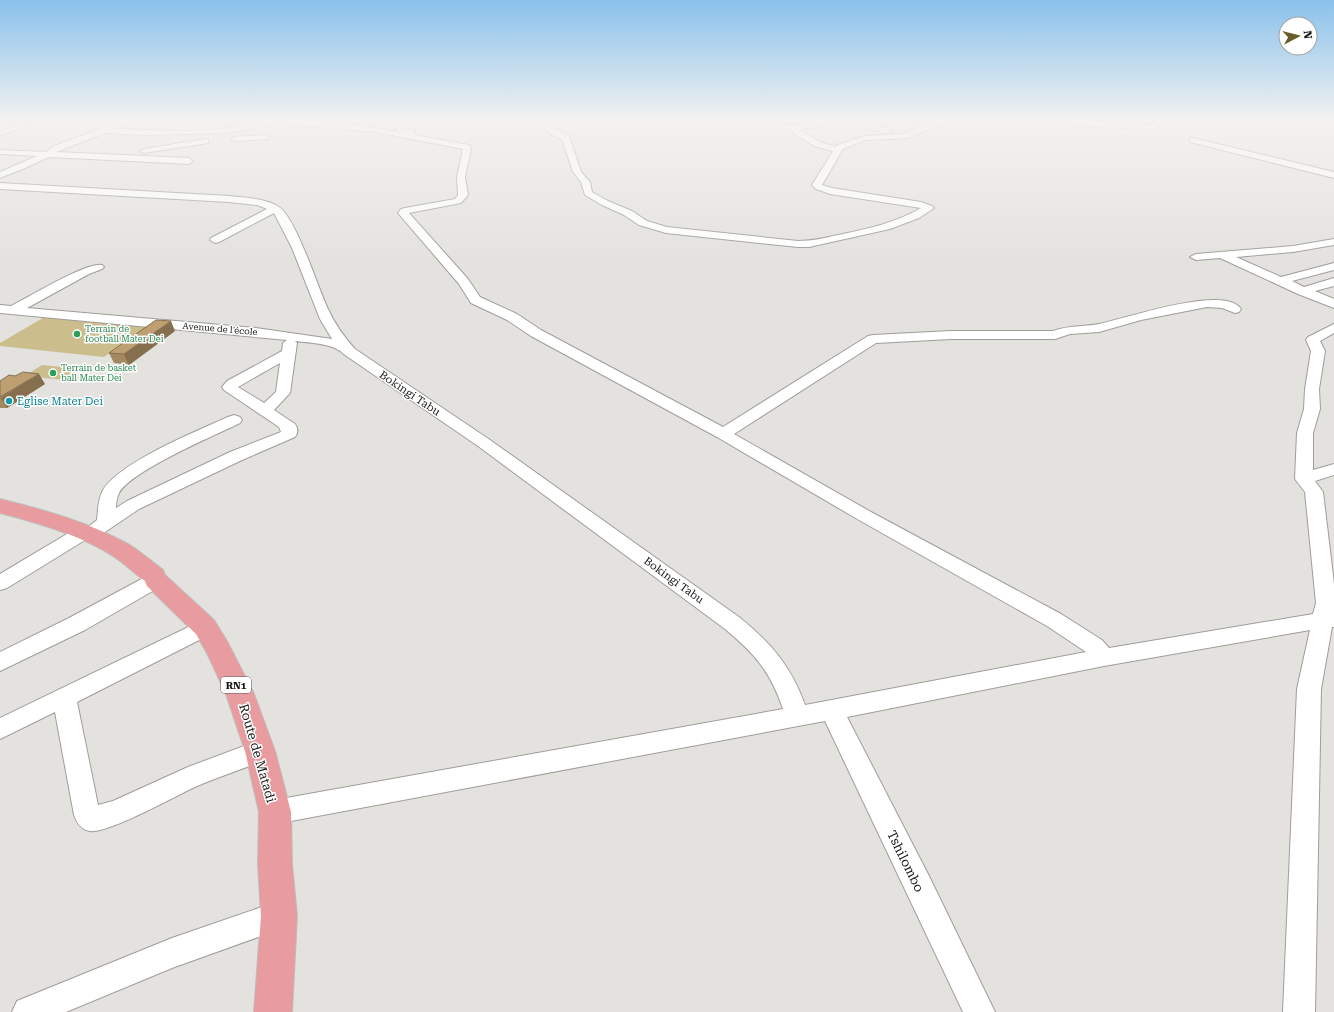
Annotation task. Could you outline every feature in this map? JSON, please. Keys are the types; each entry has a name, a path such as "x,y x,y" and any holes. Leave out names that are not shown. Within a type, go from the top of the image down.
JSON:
{"highway":[{"name":"Route de Matadi","path":"0,506 94,530 154,576 156,580 205,627 219,650 240,694 260,751 275,812 275,864 279,916 273,1012"}],"street":[{"path":"0,176 23,166"},
{"path":"463,166 461,177 463,195 460,200 453,203 405,211 403,213 464,282 475,300 512,318 536,333 722,434 865,516 1054,620 1094,646 1104,657"},
{"path":"575,166 591,195 628,213 643,223 657,228 776,243 803,244 880,228 914,217 929,208 926,206 830,191 819,187 817,184 827,166"},
{"path":"1299,166 1334,175"},
{"path":"0,186 229,199 258,203 275,209"},
{"path":"215,240 275,209"},
{"name":"Bokingi Tabu","path":"275,209 281,214 291,234 323,314 343,345 362,361 484,444 732,623 756,643 773,663 785,682 797,716"},
{"path":"1196,257 1294,249 1334,242"},
{"path":"1221,255 1334,304"},
{"path":"1279,281 1334,266"},
{"path":"6,310 98,267"},
{"path":"1302,291 1334,282"},
{"path":"722,434 873,339 951,335 1055,336 1068,330 1099,328 1139,317 1207,303 1224,304 1235,309"},
{"name":"Avenue de l'école","path":"6,310 291,336 343,345"},
{"path":"1299,1012 1309,690 1313,662 1328,620 1314,492 1304,479 1305,433 1312,409 1312,389 1318,351 1313,340 1334,328"},
{"path":"264,411 283,393 291,336"},
{"path":"0,582 94,530 133,505 236,456 289,434 289,427 229,387 230,385 288,353"},
{"path":"94,530 117,484 146,464 234,420"},
{"path":"1304,479 1334,469"},
{"path":"0,662 77,624 156,580"},
{"path":"275,812 832,710 1104,657 1247,632 1328,620"},
{"path":"0,730 205,627"},
{"path":"64,697 87,815 91,819 99,818 114,812 178,783 260,751"},
{"name":"Tshilombo","path":"832,710 979,1012"},
{"path":"28,1012 172,953 279,916"}],"shaded area":[{"name":"Terrain de football Mater Dei","path":"48,315 151,324 104,357 0,346 0,343"},
{"name":"Terrain de basket ball Mater Dei","path":"42,365 82,369 65,380 25,376"}],"building":[{"path":"156,320 171,321 124,354 109,353"},
{"path":"23,372 39,374 0,397 0,381 9,375 15,376"}],"place":[{"name":"Terrain de football Mater Dei","path":"77,334"},
{"name":"Terrain de basket ball Mater Dei","path":"53,373"},
{"name":"Eglise Mater Dei","path":"9,401"}]}
